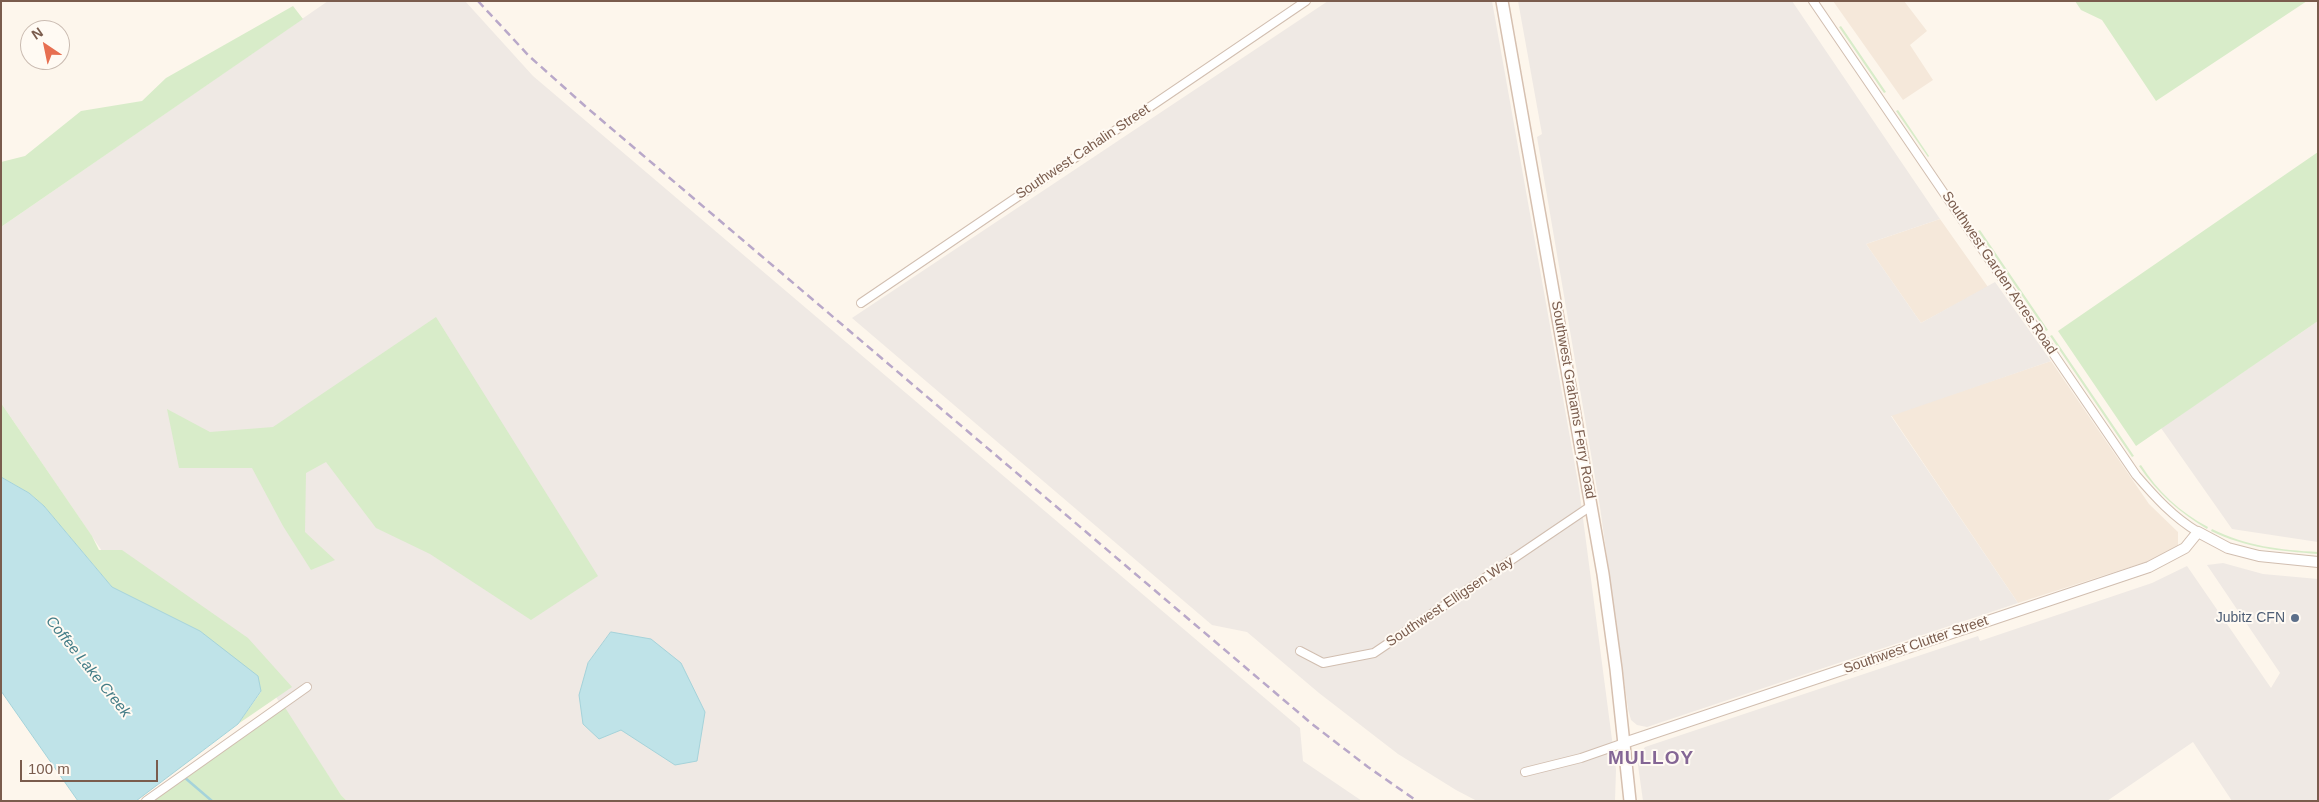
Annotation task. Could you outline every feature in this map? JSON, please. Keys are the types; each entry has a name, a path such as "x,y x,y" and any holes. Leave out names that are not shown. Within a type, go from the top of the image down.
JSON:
{"main road":[{"name":"Southwest Grahams Ferry Road","path":"1502,1 1603,574 1630,801"}],"street":[{"name":"Southwest Cahalin Street","path":"861,303 1306,1"},
{"name":"Southwest Garden Acres Road","path":"1813,1 2136,475 2155,498 2173,515 2198,532"},
{"name":"Southwest Elligsen Way","path":"1300,651 1323,663 1374,653 1591,506"},
{"path":"2198,532 2228,548 2259,556 2318,562"},
{"name":"Southwest Clutter Street","path":"1624,743 2150,567 2185,548 2198,532"},
{"path":"146,801 307,687"},
{"path":"1525,772 1581,758 1624,743"}],"shaded area":[{"path":"328,1 465,1 533,76 1300,728 1303,761 1362,801 347,801 341,795 248,655 104,554 1,403 1,227"},
{"path":"1328,1 1492,1 1579,488 1616,770 1615,801 1477,801 1398,754 1319,693 1247,632 1212,625 852,318"},
{"path":"1518,1 1792,1 1940,219 1866,244 1921,323 1995,282 2051,361 1891,416 2018,603 1647,727 1637,725 1631,720 1600,507 1537,137 1542,134"},
{"path":"1833,1 1904,1 1927,31 1910,45 1933,80 1903,100"},
{"path":"1940,219 1988,287 1921,323 1866,244"},
{"path":"2318,321 2318,542 2232,529 2161,428"},
{"path":"2051,361 2149,504 2178,532 2178,547 2158,558 2018,603 1891,415"},
{"path":"2223,563 2263,574 2318,579 2318,801 2232,801 2193,742 2107,801 1643,801 1637,758 1645,747 1978,636 1980,641 2152,583 2187,566 2271,688 2280,673 2207,565"}],"green space":[{"path":"2075,1 2307,1 2156,101 2102,20 2081,10"},
{"path":"293,6 303,19 1,227 1,162 25,156 81,111 142,101 166,78"},
{"path":"1841,26 1886,92 1884,93 1839,27"},
{"path":"1898,110 1929,156 1928,157 1896,111"},
{"path":"2318,152 2318,321 2136,446 2058,331"},
{"path":"1980,230 2048,330 2046,331 1978,231"},
{"path":"436,317 598,576 531,620 430,554 376,528 326,462 306,473 305,532 335,560 311,570 283,526 252,468 179,468 167,409 210,432 273,427"},
{"path":"2052,335 2134,456 2132,457 2050,336"},
{"path":"1,403 92,536 99,550 122,550 248,638 292,687 238,724 261,692 200,631 112,587 44,506 29,493 1,477"},
{"path":"2141,465 2170,501 2208,527 2207,529 2178,509 2161,493 2146,476 2139,466"},
{"path":"2212,529 2250,543 2290,550 2318,552 2318,554 2250,545 2224,537 2211,531"},
{"path":"284,706 341,795 347,801 151,801"}],"water":[{"path":"1,477 29,493 44,506 112,587 200,631 258,676 261,691 238,724 136,801 78,801 1,691"},
{"path":"611,632 651,639 681,663 705,712 697,761 675,765 621,730 599,739 583,724 579,695 588,663"}],"waterway":[{"name":"Coffee Lake Creek","path":"184,777 212,801"}],"railway":[{"path":"478,1 529,56 585,106 1312,724 1368,767 1417,801"}],"place":[{"name":"Jubitz CFN","path":"2295,618"}],"district":[{"name":"MULLOY","path":"1651,759"}]}
